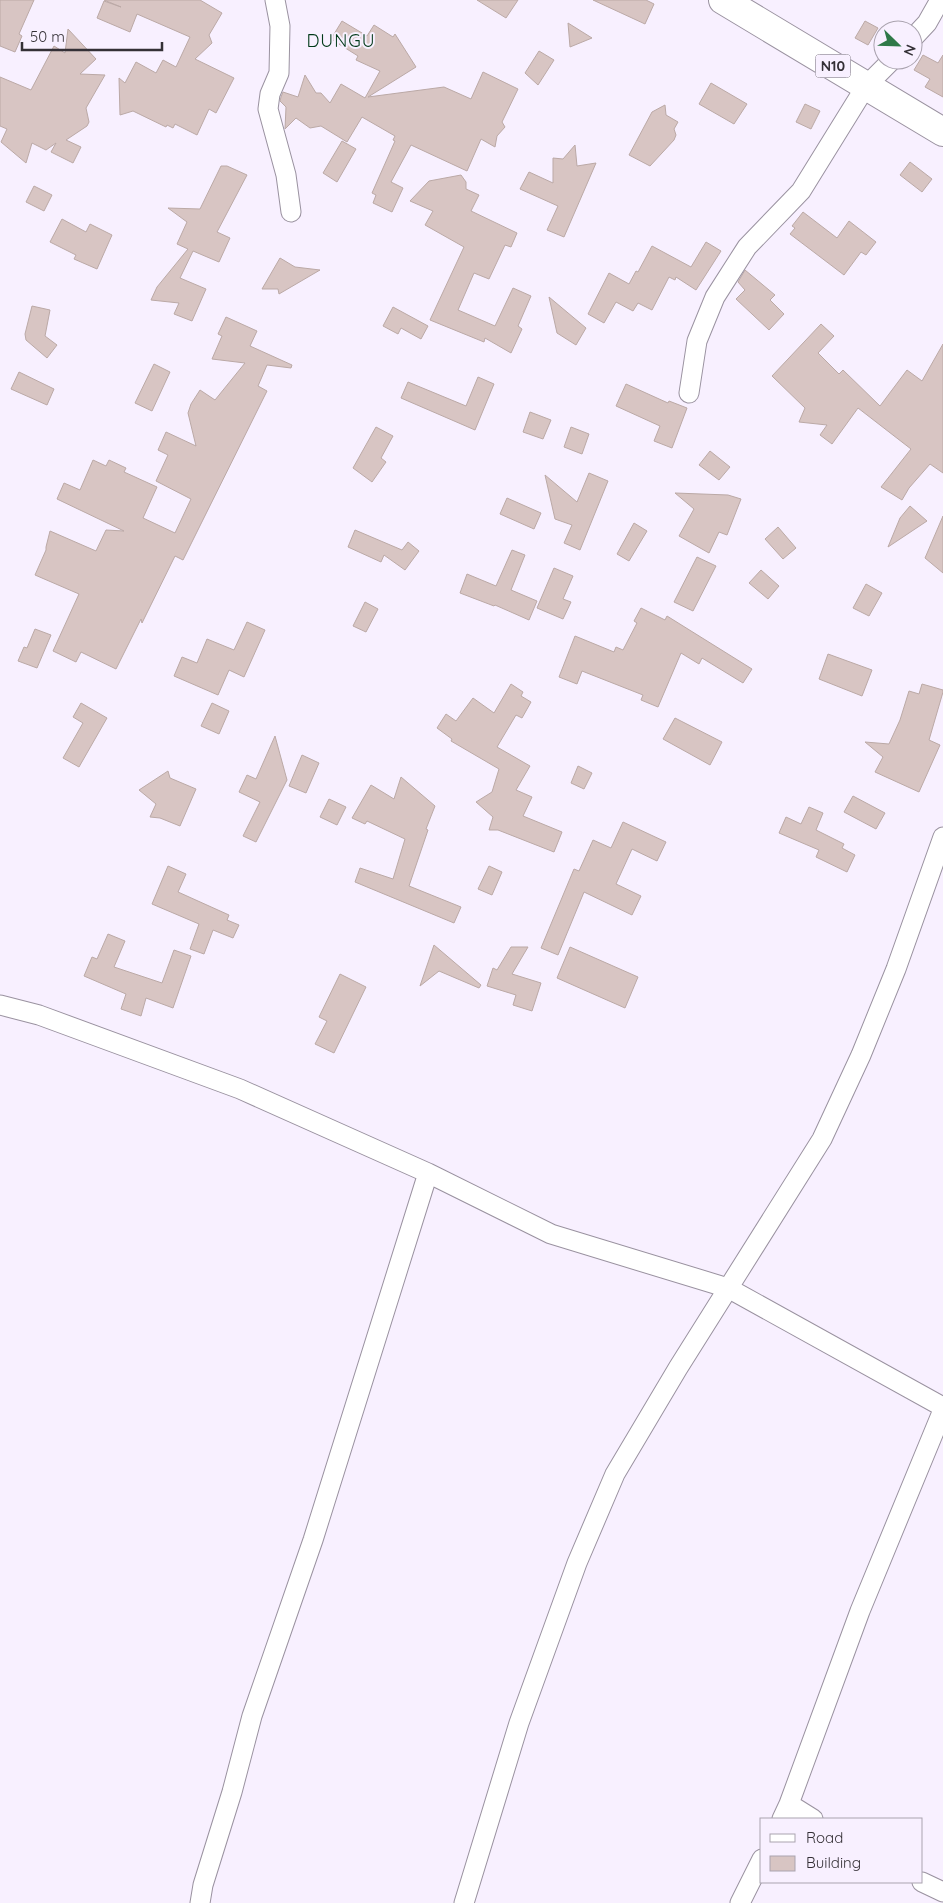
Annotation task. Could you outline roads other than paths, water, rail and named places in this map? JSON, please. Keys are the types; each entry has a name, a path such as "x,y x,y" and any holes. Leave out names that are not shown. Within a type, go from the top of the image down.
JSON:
{"highway":[{"name":"N10","path":"724,0 943,132"}],"street":[{"path":"275,0 280,26 279,72 270,94 268,109 286,175 291,212"},
{"path":"923,27 940,0"},
{"path":"690,393 697,341 715,297 747,247 801,191 866,86 882,70"},
{"path":"464,1903 520,1723 577,1563 615,1474 826,1131 861,1055 896,970 943,837"},
{"path":"0,1005 39,1015 240,1089 428,1173 551,1234 728,1288 943,1409 860,1611 786,1811 810,1818"},
{"path":"200,1903 203,1885 232,1792 252,1716 313,1540 428,1173"},
{"path":"740,1903 760,1863"},
{"path":"923,1882 943,1892"}],"district":[{"name":"DUNGU","path":"341,40"}]}
